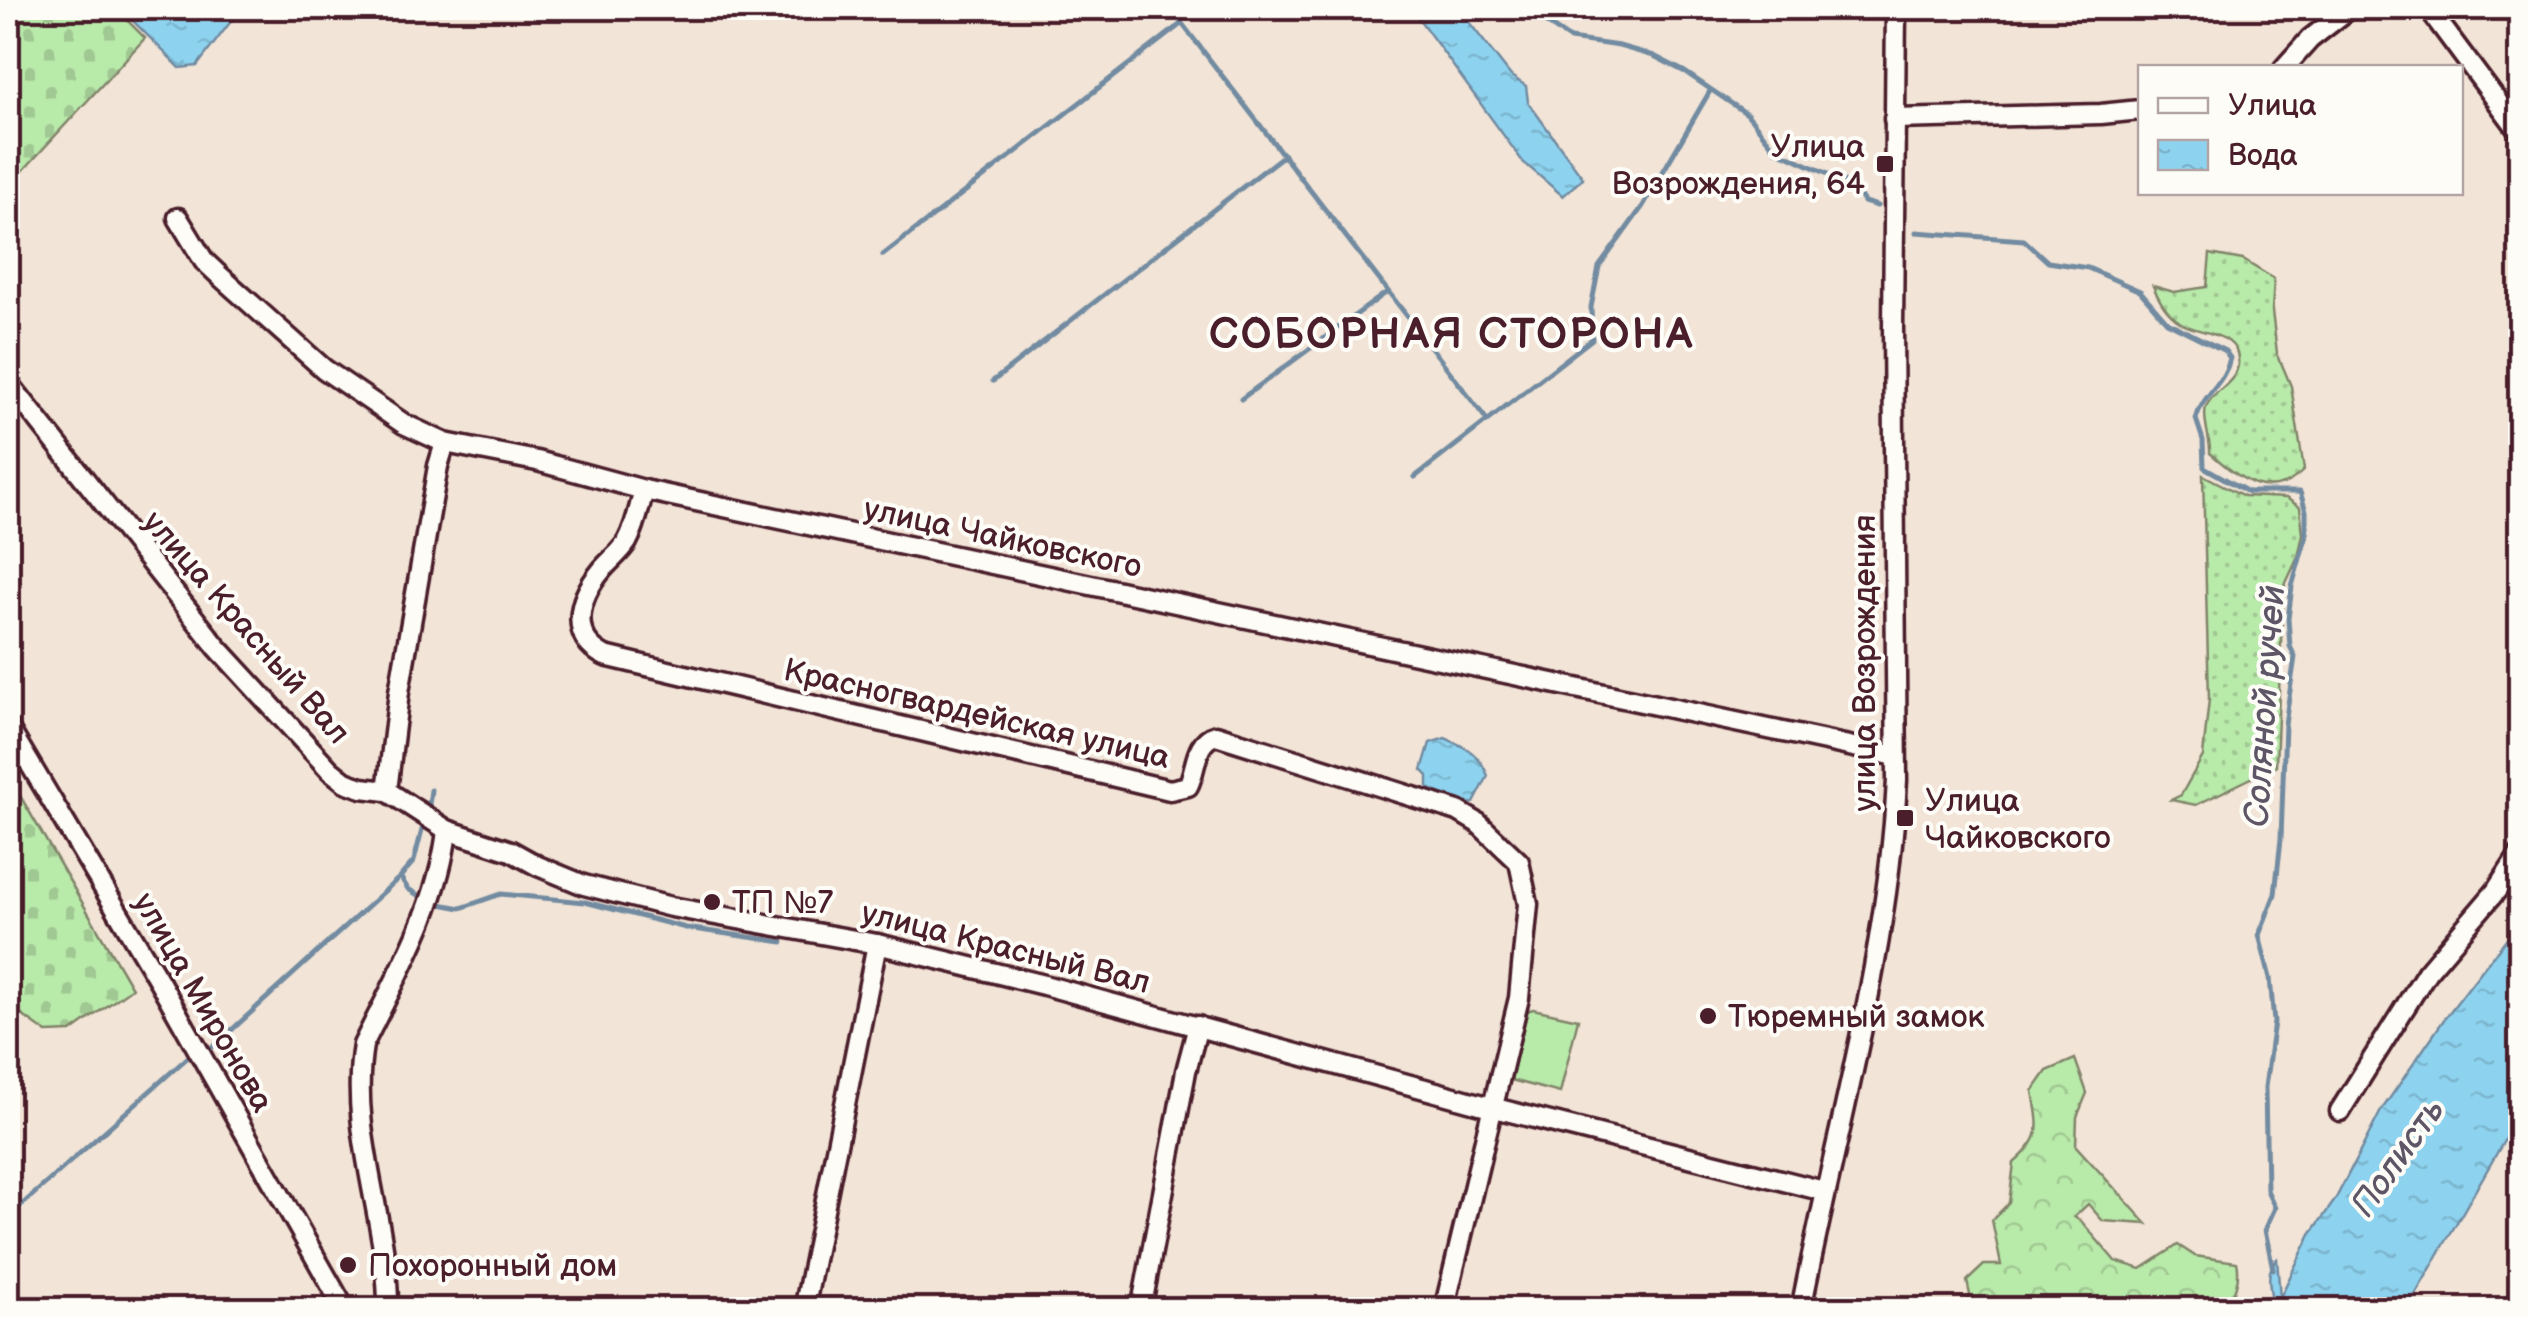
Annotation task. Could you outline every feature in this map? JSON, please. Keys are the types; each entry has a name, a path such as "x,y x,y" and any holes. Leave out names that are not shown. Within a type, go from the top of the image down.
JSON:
{"street":[{"name":"улица Возрождения","path":"1801,1310 1888,890 1894,840 1896,8"},
{"path":"2287,65 2310,39 2350,8"},
{"path":"2428,8 2520,132"},
{"path":"1894,119 2138,110"},
{"name":"улица Чайковского","path":"178,218 204,261 324,369 375,407 446,442 644,490 1896,756"},
{"name":"улица Красный Вал","path":"8,382 217,648 330,770 345,782 387,791 447,830 511,851 584,885 670,907 878,944 1824,1191"},
{"path":"387,791 399,692 438,466 446,442"},
{"name":"Красногвардейская улица","path":"644,490 624,548 598,574 580,614 587,645 605,656 1170,790 1188,786 1202,744 1216,735 1417,795 1458,810 1478,824 1519,862 1528,904 1519,998 1491,1107"},
{"name":"улица Миронова","path":"8,727 159,981 345,1310"},
{"path":"388,1310 386,1275 366,1160 360,1064 363,1045 435,894 447,830"},
{"path":"2340,1111 2427,972 2496,891 2520,854"},
{"path":"804,1310 878,944"},
{"path":"1141,1310 1198,1026"},
{"path":"1444,1310 1491,1107"}],"green space":[{"path":"8,8 115,8 145,38 8,187"},
{"path":"2210,254 2243,260 2274,279 2272,311 2277,353 2291,386 2304,470 2279,486 2267,487 2244,479 2210,453 2206,407 2236,372 2237,354 2226,340 2176,319 2153,286 2174,292 2207,287"},
{"path":"2203,475 2244,496 2286,498 2300,507 2303,534 2285,585 2276,766 2196,805 2171,800 2181,795 2203,756 2209,699"},
{"path":"8,775 132,988 71,1032 47,1033 8,1005"},
{"path":"1527,1011 1578,1019 1560,1093 1511,1080"},
{"path":"2075,1059 2087,1093 2077,1117 2076,1146 2147,1224 2103,1221 2088,1204 2074,1217 2115,1261 2141,1269 2178,1245 2195,1256 2237,1262 2236,1287 2223,1309 1962,1309 1970,1295 1967,1281 1984,1265 2001,1265 1992,1220 2009,1203 2014,1163 2035,1139 2038,1123 2033,1091 2047,1071"}],"water":[{"path":"120,8 241,8 197,66 180,68"},
{"path":"1411,8 1458,8 1511,76 1526,86 1528,102 1583,178 1563,196 1523,162"},
{"path":"1445,738 1471,752 1485,768 1488,776 1474,803 1462,804 1428,788 1428,776 1422,770 1430,743"},
{"name":"Полисть","path":"2520,921 2520,1113 2407,1309 2273,1309 2269,1276 2273,1264 2277,1259 2280,1297 2381,1111 2445,1018"}],"waterway":[{"path":"1170,8 1487,420"},
{"name":"Соляной ручей","path":"1524,8 1570,39 1654,56 1685,72 1747,114 1776,150 1854,186 1864,202 1877,206"},
{"path":"883,255 1181,24"},
{"path":"1415,477 1592,339 1591,307 1599,267 1643,206 1710,91"},
{"path":"993,381 1284,155"},
{"name":"Соляной ручей","path":"1916,232 2024,240 2048,262 2088,268 2140,291 2167,322 2225,351 2230,358 2196,419 2203,440 2204,467 2248,492 2300,492 2306,511 2306,537 2292,586 2288,619 2295,657 2285,724 2281,839 2275,894 2259,935 2270,978 2274,1022 2265,1087 2267,1190 2275,1208 2265,1230 2273,1269"},
{"path":"1241,399 1387,292"},
{"path":"428,812 431,790"},
{"path":"213,1047 400,877 414,861 424,822"},
{"path":"401,878 408,889 425,899"},
{"path":"440,904 461,908 501,894 585,902 686,928 783,942"},
{"path":"8,1217 187,1058"}],"place":[{"name":"Улица Возрождения, 64","path":"1885,164"},
{"name":"Улица Чайковского","path":"1905,818"},
{"name":"ТП №7","path":"712,902"},
{"name":"Тюремный замок","path":"1708,1016"},
{"name":"Похоронный дом","path":"348,1265"}],"district":[{"name":"СОБОРНАЯ СТОРОНА","path":"1452,333"}]}
